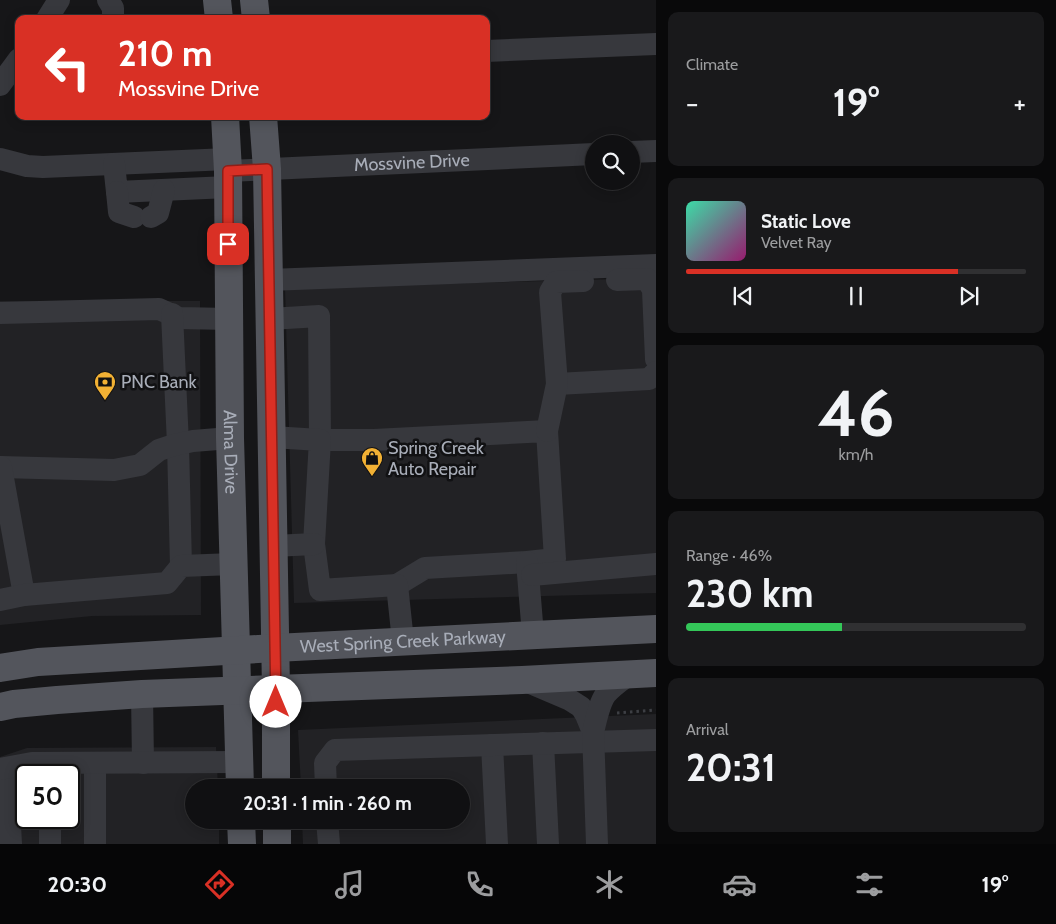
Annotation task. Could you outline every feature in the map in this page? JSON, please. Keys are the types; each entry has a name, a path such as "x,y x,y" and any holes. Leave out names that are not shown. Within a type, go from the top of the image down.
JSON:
{"main road":[{"path":"217,0 219,15"},
{"path":"254,0 256,15"},
{"name":"Alma Drive","path":"225,120 228,172 230,438 240,775"},
{"path":"263,120 267,169 270,319 276,779"},
{"path":"230,438 272,437"},
{"name":"West Spring Creek Parkway","path":"0,668 38,662 235,650 656,629"},
{"path":"0,707 57,700 142,694 643,674"},
{"path":"241,829 242,844"},
{"path":"277,829 277,844"}],"street":[{"path":"50,15 59,0"},
{"path":"108,0 113,8 113,15"},
{"path":"490,51 656,44"},
{"path":"0,85 15,64"},
{"path":"640,152 656,151"},
{"name":"Mossvine Drive","path":"228,172 585,154"},
{"path":"0,159 35,167 114,164 228,172"},
{"path":"114,164 119,212 142,217 158,213 164,190"},
{"path":"117,192 164,190 228,172"},
{"path":"269,280 656,264"},
{"path":"527,569 555,559 547,432 557,384 550,292 556,282 647,279 653,290 656,359"},
{"path":"0,313 159,309 179,318 229,319"},
{"path":"0,600 24,595 167,583 181,566 172,314"},
{"path":"270,319 319,316 320,440 314,544 320,590 397,584 425,568 527,569 656,564"},
{"path":"557,384 649,379 656,372"},
{"path":"272,437 320,440 374,440 547,432"},
{"path":"24,595 0,467 114,470 140,465 159,450 178,444 230,438"},
{"path":"274,546 314,544"},
{"path":"181,566 233,564"},
{"path":"527,569 533,635"},
{"path":"397,584 402,642"},
{"path":"0,654 38,662"},
{"path":"597,844 594,737 598,714 605,696 618,683 643,674"},
{"path":"522,680 570,700 581,707 594,737"},
{"path":"142,694 143,762"},
{"path":"326,779 325,763 335,750 543,743 594,737 656,740"},
{"path":"543,743 548,844"},
{"path":"492,745 497,844"},
{"path":"80,764 95,762 143,762 240,775"},
{"path":"95,762 95,844"},
{"path":"4,769 11,844"},
{"path":"50,829 50,844"},
{"path":"328,829 329,844"}],"shaded area":[{"path":"656,278 656,593 294,603 285,288"},
{"path":"0,301 200,301 201,615 92,616 0,625"},
{"path":"656,714 656,844 303,844 302,829 470,829 470,779 301,779 298,730"},
{"path":"216,747 218,779 185,779 185,829 219,829 219,844 0,844 0,757 27,748"}],"place":[{"name":"PNC Bank","path":"105,401"},
{"name":"Spring Creek Auto Repair","path":"372,477"}],"route":[{"path":"228,244 228,171 267,169 276,702"}]}
